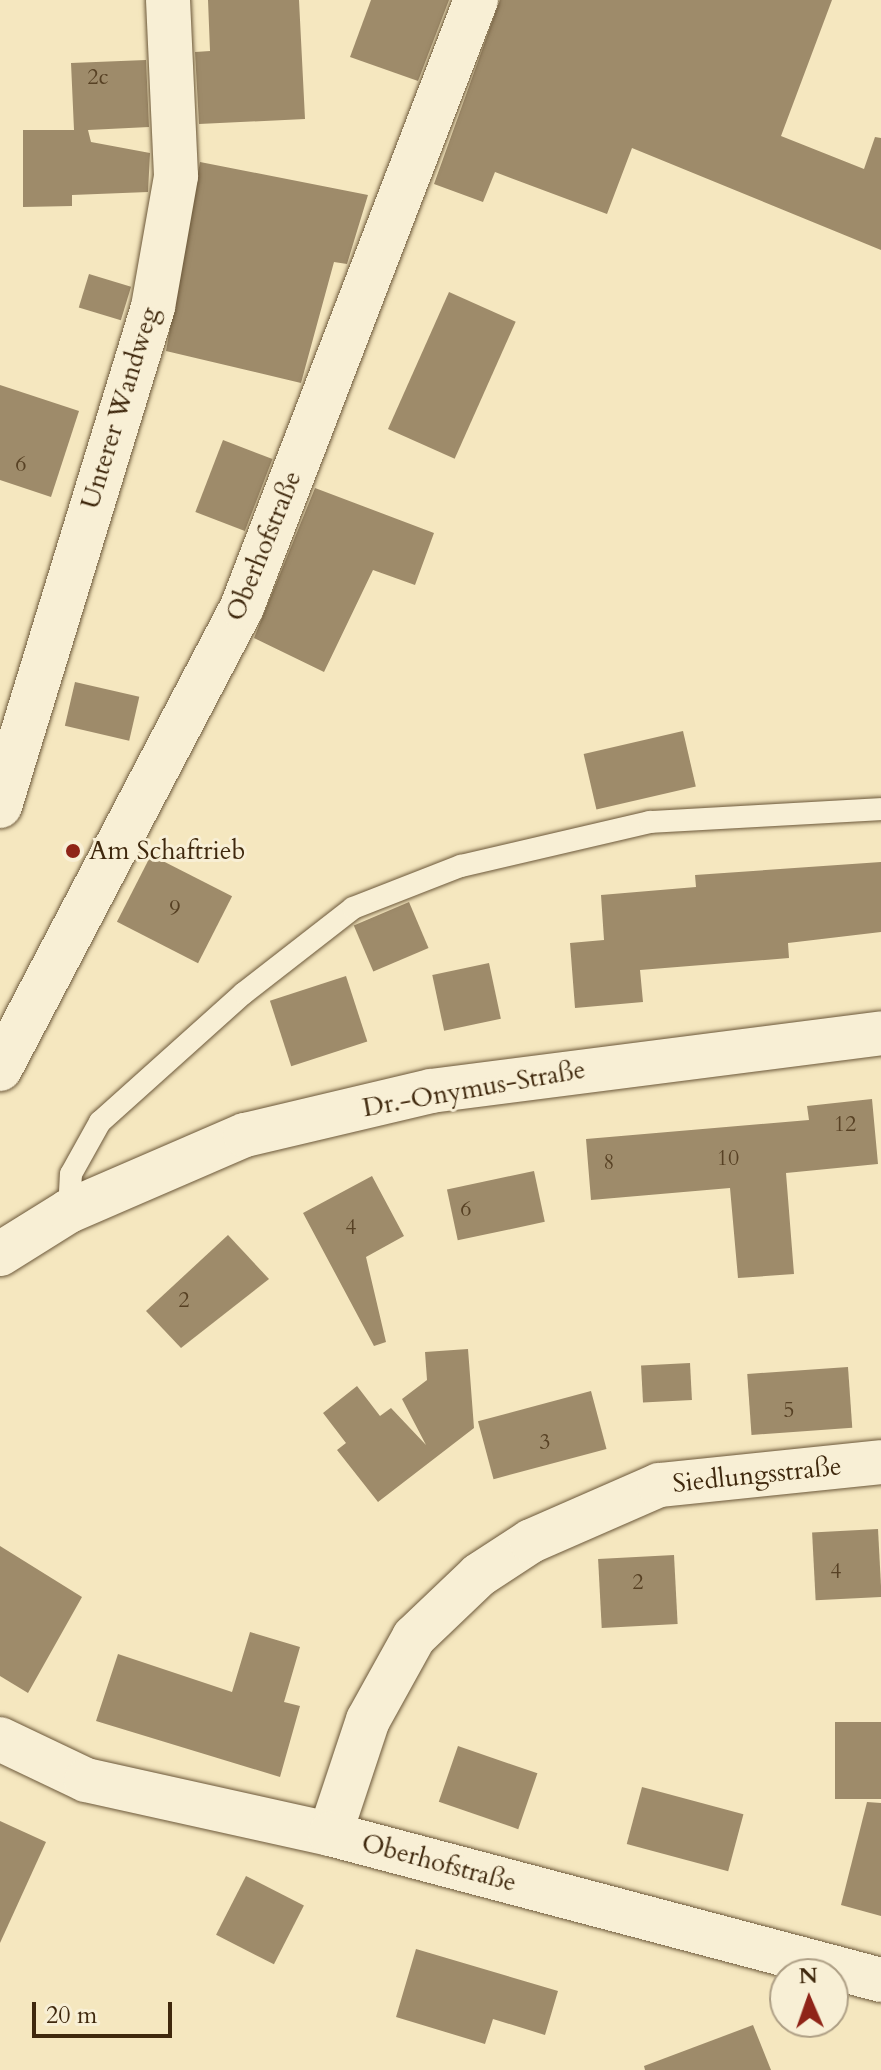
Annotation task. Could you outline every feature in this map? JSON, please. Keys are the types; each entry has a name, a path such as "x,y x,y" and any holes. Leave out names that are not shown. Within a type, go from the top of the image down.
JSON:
{"street":[{"name":"Unterer Wandweg","path":"0,806 153,307 176,176 168,0"},
{"name":"Oberhofstraße","path":"2,1062 242,607 476,0"},
{"name":"Dr.-Onymus-Straße","path":"0,1254 69,1211 245,1135 431,1091 881,1033"},
{"name":"Siedlungsstraße","path":"330,1834 368,1720 414,1637 479,1575 531,1541 659,1485 881,1462"},
{"name":"Oberhofstraße","path":"0,1739 86,1780 330,1834 881,1980"}],"lane":[{"path":"69,1211 71,1174 100,1122 244,993 353,908 461,866 650,822 881,809"}],"building":[{"path":"208,0 299,0 305,119 199,124 195,52 210,51"},
{"path":"371,0 449,0 418,81 350,57"},
{"path":"500,0 832,0 781,136 864,169 875,137 881,138 881,250 632,148 607,214 495,172 483,202 434,184"},
{"path":"146,60 149,127 88,130 91,142 150,153 148,192 72,195 72,206 23,207 23,130 74,130 71,63"},
{"path":"200,162 368,195 347,264 334,262 301,383 166,351"},
{"path":"89,274 131,287 121,320 79,307"},
{"path":"449,292 516,322 455,459 388,429"},
{"path":"0,385 79,411 51,497 0,480"},
{"path":"223,440 272,459 245,531 195,512"},
{"path":"315,488 434,533 415,585 373,570 324,672 254,638"},
{"path":"75,682 139,697 129,741 65,726"},
{"path":"683,731 696,787 596,809 584,754"},
{"path":"151,855 232,896 198,963 117,922"},
{"path":"881,862 881,932 788,943 789,958 640,970 643,1002 575,1008 570,943 604,940 601,895 696,887 695,875"},
{"path":"409,902 429,948 373,971 354,925"},
{"path":"489,963 501,1019 444,1031 432,975"},
{"path":"346,976 367,1042 291,1066 270,1001"},
{"path":"872,1099 878,1164 786,1173 794,1274 738,1278 730,1188 591,1200 586,1139 809,1120 807,1106"},
{"path":"534,1171 545,1222 458,1240 447,1190"},
{"path":"372,1176 404,1236 366,1257 386,1342 374,1346 303,1213"},
{"path":"228,1235 269,1279 181,1348 146,1311"},
{"path":"468,1349 474,1428 378,1502 337,1450 346,1443 323,1413 357,1386 380,1416 391,1408 426,1445 402,1399 427,1380 425,1352"},
{"path":"690,1363 692,1400 643,1403 641,1366"},
{"path":"848,1367 852,1428 752,1435 747,1374"},
{"path":"591,1391 607,1449 494,1479 478,1421"},
{"path":"878,1529 881,1597 816,1600 812,1532"},
{"path":"0,1546 82,1597 28,1693 0,1676"},
{"path":"674,1555 678,1624 602,1628 598,1559"},
{"path":"250,1632 300,1647 284,1702 300,1706 280,1777 96,1721 118,1654 232,1692"},
{"path":"835,1722 881,1722 881,1799 835,1799"},
{"path":"458,1746 537,1773 518,1829 439,1802"},
{"path":"642,1787 743,1814 728,1871 627,1844"},
{"path":"867,1802 881,1803 881,1916 841,1905"},
{"path":"0,1821 46,1842 0,1943"},
{"path":"246,1876 304,1906 274,1964 216,1935"},
{"path":"416,1949 558,1991 545,2035 493,2019 485,2044 396,2017"},
{"path":"753,2025 771,2070 645,2070 644,2066"}],"place":[{"name":"Am Schaftrieb","path":"73,851"}]}
